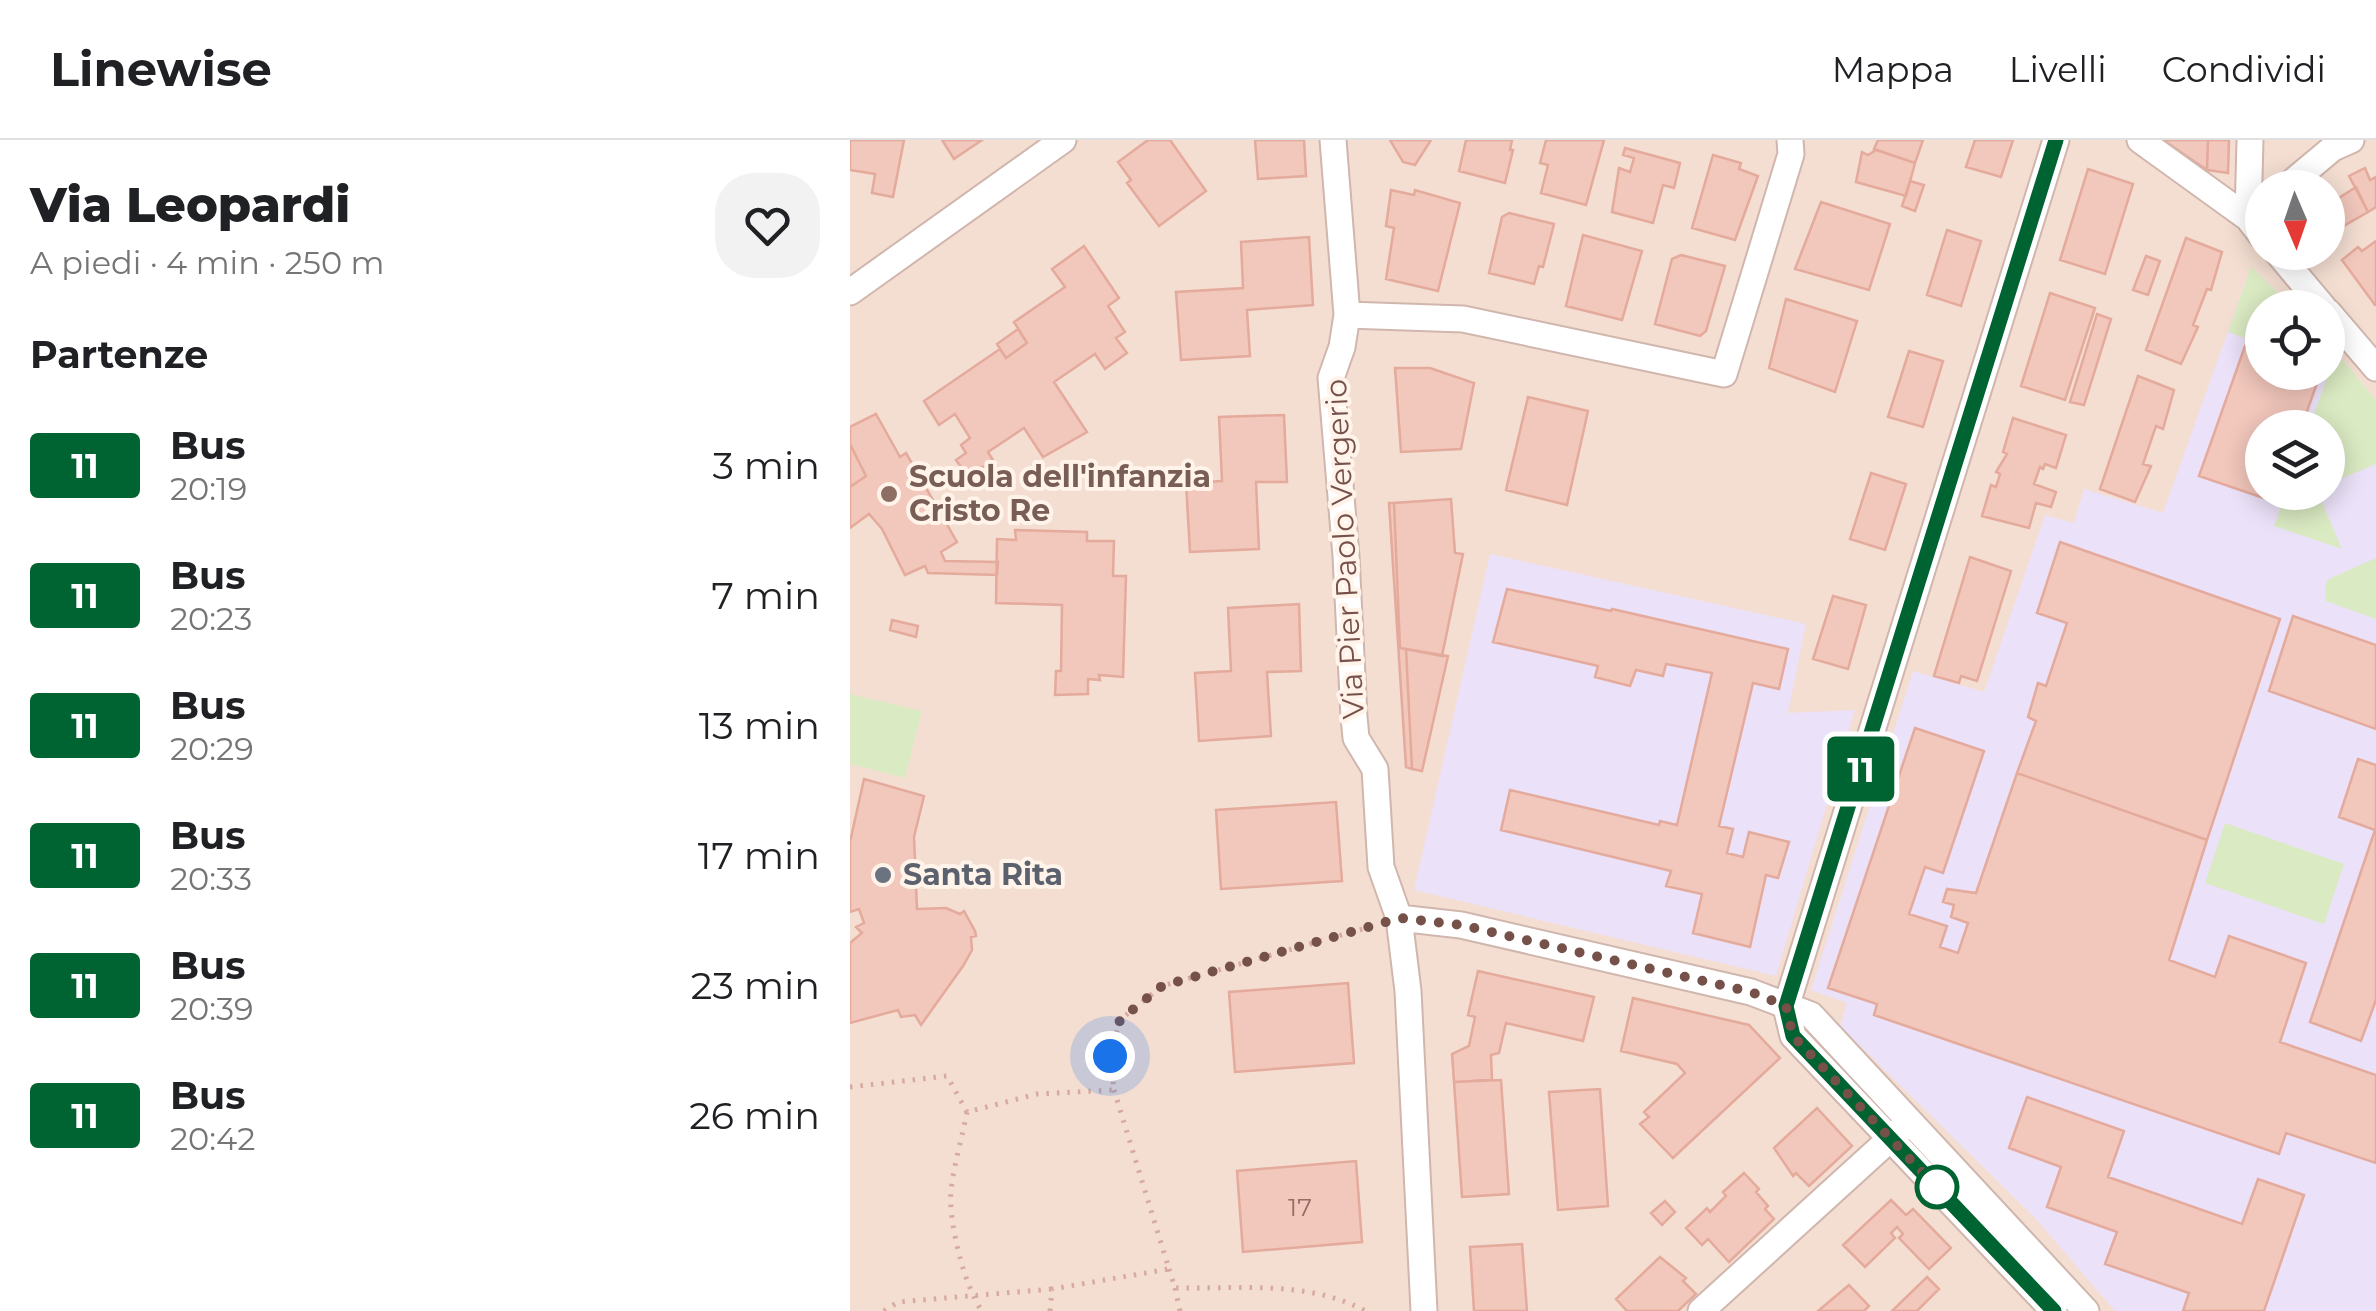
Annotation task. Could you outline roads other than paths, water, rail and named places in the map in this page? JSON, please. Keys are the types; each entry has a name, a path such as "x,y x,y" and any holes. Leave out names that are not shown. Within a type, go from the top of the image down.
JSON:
{"street":[{"path":"850,292 1064,140"},
{"name":"Via Pier Paolo Vergerio","path":"1334,140 1347,314 1342,347 1331,378 1354,717 1356,738 1376,770 1381,866 1400,918 1408,991 1424,1311"},
{"path":"1347,314 1463,319 1724,374 1791,154 1790,140"},
{"path":"2056,140 1786,1006 1793,1036 1900,1130 2086,1311"},
{"path":"2140,140 2245,211"},
{"path":"2250,140 2253,170"},
{"path":"2307,170 2333,148 2351,140"},
{"path":"2292,270 2309,290"},
{"path":"2345,332 2376,368"},
{"path":"1400,918 1461,925 1751,992 1786,1006"},
{"path":"1702,1311 1900,1130"},
{"path":"1900,1130 2054,1311"}],"place":[{"name":"Scuola dell'infanzia Cristo Re","path":"889,494"},
{"name":"Santa Rita","path":"883,875"}]}
